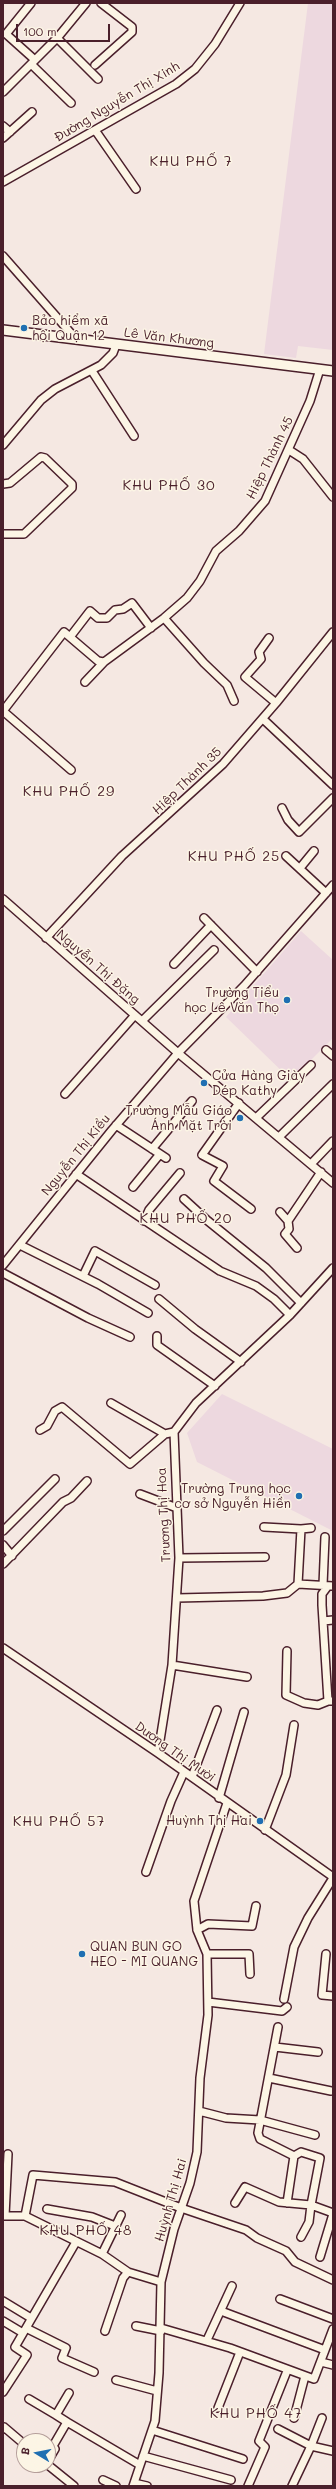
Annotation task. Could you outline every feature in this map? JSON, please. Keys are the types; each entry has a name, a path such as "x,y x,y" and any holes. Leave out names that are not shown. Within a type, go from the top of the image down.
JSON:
{"main road":[{"name":"Lê Văn Khương","path":"3,330 333,371"}],"street":[{"path":"31,3 6,34 71,103"},
{"path":"3,92 56,38 85,3"},
{"path":"95,65 132,32 132,28 101,3"},
{"name":"Đường Nguyễn Thị Xinh","path":"3,182 176,84 194,69 215,44 240,3"},
{"path":"56,38 98,79"},
{"path":"3,138 32,112"},
{"path":"3,126 10,132"},
{"path":"95,130 136,190"},
{"path":"3,256 76,339"},
{"path":"3,445 41,400 62,386 92,371 109,358 116,345"},
{"name":"Hiệp Thành 45","path":"85,682 104,662 164,618 187,598 200,580 216,551 239,531 265,501 310,401 320,369"},
{"path":"92,371 134,436"},
{"path":"289,450 308,464 333,497"},
{"path":"3,484 10,483 41,457 45,458 72,484 72,488 24,534 3,534"},
{"path":"70,637 90,611 98,618 108,618 115,610 123,609 132,603 151,628"},
{"path":"164,618 198,657 227,685 234,701"},
{"path":"71,770 3,711 64,632 98,661 104,662"},
{"name":"Hiệp Thành 35","path":"46,938 122,856 210,778 263,719 333,632"},
{"path":"269,638 260,652 261,659 245,677 276,703"},
{"path":"263,719 333,785"},
{"path":"282,808 288,820 299,832 333,798"},
{"path":"300,868 314,851"},
{"path":"286,856 326,893"},
{"name":"Nguyễn Thị Kiểu","path":"3,1266 116,1125 178,1052 257,972 333,885"},
{"name":"Nguyễn Thị Đặng","path":"3,899 135,1015 333,1183"},
{"path":"204,918 257,972"},
{"path":"174,964 211,925"},
{"path":"142,1021 214,950"},
{"path":"65,1094 135,1015"},
{"path":"326,1050 333,1056"},
{"path":"256,1118 311,1065"},
{"path":"279,1136 333,1084"},
{"path":"152,1149 192,1101"},
{"path":"239,1103 202,1155 224,1166 214,1181 251,1209"},
{"path":"116,1125 163,1156 133,1187"},
{"path":"311,1164 333,1141"},
{"path":"288,1221 321,1172"},
{"path":"144,1222 149,1210 180,1173"},
{"path":"76,1174 144,1222 220,1271 256,1286 274,1299 290,1315"},
{"path":"184,1199 208,1221 266,1268 301,1303"},
{"path":"280,1212 288,1221 289,1229 285,1234 297,1248"},
{"path":"20,1245 83,1276 148,1313"},
{"path":"83,1276 95,1251 155,1285"},
{"path":"40,1430 47,1426 55,1411 62,1407 130,1464 165,1434 174,1432 196,1403 290,1315 333,1268"},
{"path":"3,1273 88,1318 130,1336"},
{"path":"159,1299 195,1329 241,1362"},
{"path":"157,1336 157,1345 215,1386"},
{"path":"111,1403 165,1434"},
{"name":"Trương Thị Hoa","path":"158,1753 172,1665 180,1558 174,1432"},
{"path":"3,1531 54,1479"},
{"path":"3,1564 63,1502 71,1498 87,1482"},
{"path":"140,1494 177,1508"},
{"path":"264,1527 300,1529 312,1528"},
{"path":"298,1584 300,1529"},
{"path":"287,1651 286,1695 318,1705 330,1701 322,1594 328,1586 325,1537"},
{"path":"3,1545 12,1556"},
{"path":"180,1558 265,1557"},
{"path":"177,1598 263,1596 287,1593 298,1584 328,1586"},
{"path":"323,1621 333,1620"},
{"name":"Dương Thị Mười","path":"3,1648 158,1753 219,1798 333,1877"},
{"path":"172,1665 247,1677"},
{"path":"192,1778 217,1710"},
{"path":"219,1798 244,1712"},
{"path":"265,1830 286,1776 294,1725"},
{"path":"146,1872 171,1801 184,1772"},
{"name":"Huỳnh Thị Hai","path":"133,2484 152,2430 157,2391 161,2330 161,2282 181,2208 190,2184 197,2152 208,2002 207,1954 197,1930 194,1902 227,1803"},
{"path":"284,1999 294,1947 308,1918 333,1877"},
{"path":"197,1930 208,1924 252,1926 256,1906"},
{"path":"207,1954 249,1954 250,1974"},
{"path":"326,1954 322,1995 333,1996"},
{"path":"208,2002 282,2011 288,2007"},
{"path":"278,2027 258,2133 260,2139 294,2156"},
{"path":"275,2047 318,2052"},
{"path":"269,2078 331,2091"},
{"path":"199,2111 226,2118 260,2120 315,2135"},
{"path":"294,2156 301,2152 321,2160 311,2205 309,2222 302,2237"},
{"path":"8,2154 4,2216 24,2216 102,2254 128,2272 161,2282"},
{"path":"287,2204 294,2156"},
{"path":"24,2216 33,2175 115,2182 181,2208 246,2230 257,2238 286,2251 295,2262 333,2280"},
{"path":"235,2204 245,2187 287,2204 311,2205 333,2213 320,2257"},
{"path":"47,2209 92,2216 115,2226"},
{"path":"102,2254 121,2215"},
{"path":"3,2392 26,2355 15,2347 76,2242"},
{"path":"105,2331 123,2278 128,2272"},
{"path":"207,2340 232,2286"},
{"path":"280,2298 333,2319"},
{"path":"3,2301 31,2318"},
{"path":"221,2311 325,2350"},
{"path":"3,2321 66,2348 62,2358 94,2372"},
{"path":"136,2326 207,2340 287,2371 314,2379 333,2329"},
{"path":"218,2408 240,2352"},
{"path":"321,2362 333,2365"},
{"path":"248,2486 265,2447 258,2441 287,2371"},
{"path":"294,2418 305,2376"},
{"path":"116,2380 157,2391"},
{"path":"56,2415 69,2393"},
{"path":"29,2399 140,2465"},
{"path":"292,2486 311,2446 322,2418"},
{"path":"56,2441 67,2422"},
{"path":"3,2429 4,2427 16,2437"},
{"path":"278,2429 311,2446 333,2452"},
{"path":"152,2430 243,2459"},
{"path":"143,2456 231,2480"},
{"path":"56,2471 74,2486"},
{"path":"103,2480 116,2486"},
{"path":"133,2484 147,2486"}],"shaded area":[{"path":"308,3 333,3 333,350 298,346 296,358 264,354"},
{"name":"Trường Tiểu học Lê Văn Thọ","path":"301,931 333,960 333,1038 291,1080 226,1017"},
{"name":"Trường Trung học cơ sở Nguyễn Hiền","path":"222,1394 333,1449 333,1531 197,1462 187,1433"}],"place":[{"name":"Bảo hiểm xã hội Quận 12","path":"24,328"},
{"name":"Trường Tiểu học Lê Văn Thọ","path":"287,1000"},
{"name":"Cửa Hàng Giày Dép Kathy","path":"204,1083"},
{"name":"Trường Mẫu Giáo Ánh Mặt Trời","path":"240,1118"},
{"name":"Trường Trung học cơ sở Nguyễn Hiền","path":"299,1496"},
{"name":"Huỳnh Thị Hai","path":"260,1821"},
{"name":"QUAN BUN GO HEO - MI QUANG","path":"82,1954"}],"district":[{"name":"KHU PHỐ 7","path":"191,162"},
{"name":"KHU PHỐ 30","path":"169,486"},
{"name":"KHU PHỐ 29","path":"69,792"},
{"name":"KHU PHỐ 25","path":"234,857"},
{"name":"KHU PHỐ 20","path":"186,1219"},
{"name":"KHU PHỐ 57","path":"59,1822"},
{"name":"KHU PHỐ 48","path":"86,2231"},
{"name":"KHU PHỐ 47","path":"256,2414"}]}
